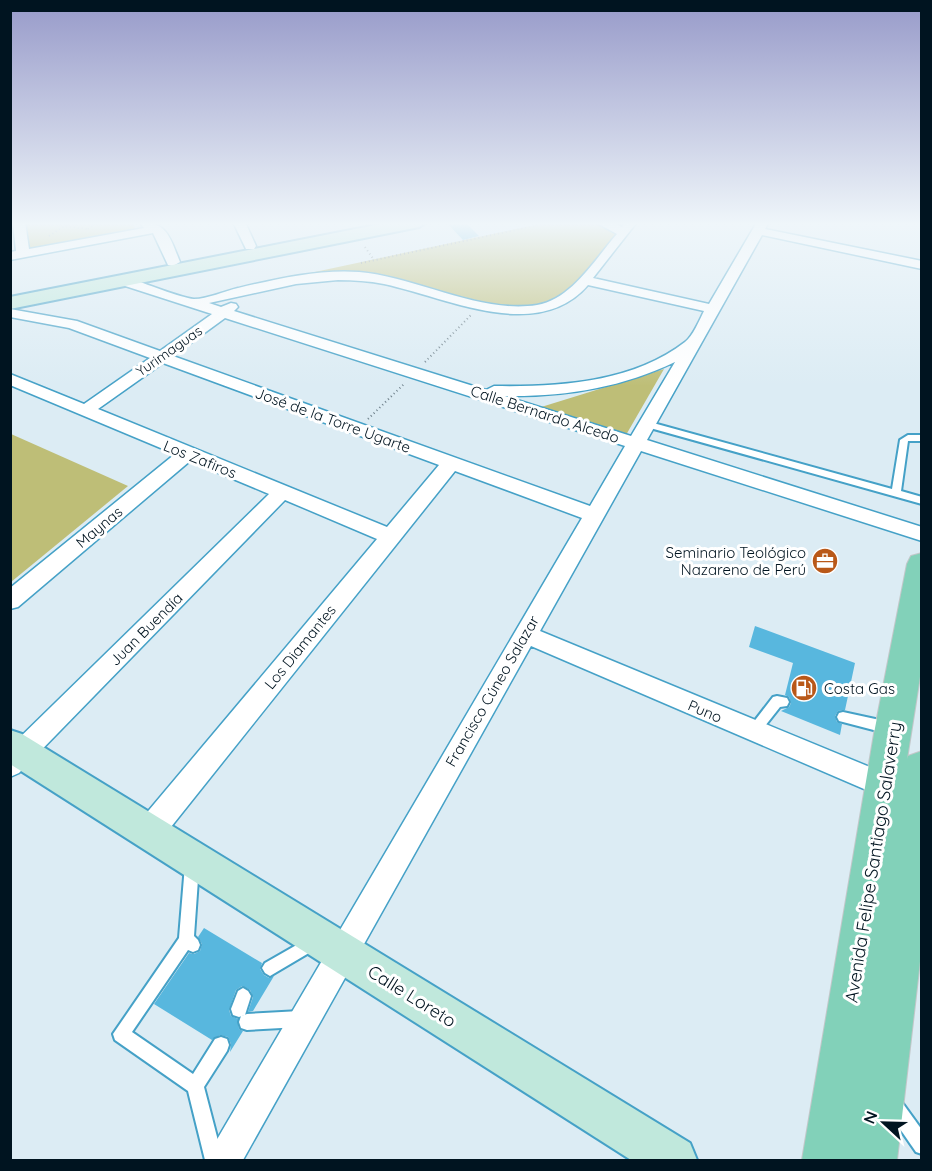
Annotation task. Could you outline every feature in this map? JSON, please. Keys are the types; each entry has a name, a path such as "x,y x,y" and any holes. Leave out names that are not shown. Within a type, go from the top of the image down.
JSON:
{"main road":[{"path":"10,292 109,277"},
{"path":"10,303 142,277"},
{"name":"Avenida Felipe Santiago Salaverry","path":"871,1161 881,1086 905,971 916,851 911,790 893,728 921,564"},
{"name":"Calle Loreto","path":"15,754 149,832 673,1161"},
{"name":"Avenida Felipe Santiago Salaverry","path":"828,1161 911,790"}],"street":[{"path":"168,277 163,286 169,294"},
{"path":"193,303 317,277 332,277"},
{"path":"363,277 409,284 481,305 512,310 543,309 569,297 587,277"},
{"name":"Francisco Cúneo Salazar","path":"224,1161 304,1019 331,945 525,634 732,277"},
{"path":"584,280 713,309"},
{"name":"Calle Bernardo Alcedo","path":"124,282 169,294 222,313 921,534"},
{"name":"Yurimaguas","path":"85,411 253,290"},
{"path":"57,294 57,307 72,324"},
{"name":"José de la Torre Ugarte","path":"10,313 72,324 594,515"},
{"path":"461,388 530,392 596,385 652,367 693,343"},
{"name":"Los Zafiros","path":"11,379 391,537"},
{"name":"Maynas","path":"10,601 187,454"},
{"name":"Los Diamantes","path":"149,832 451,463"},
{"name":"Juan Buendía","path":"15,754 282,492"},
{"name":"Puno","path":"525,634 753,732 911,790"}],"lane":[{"path":"646,424 921,501"},
{"path":"896,493 904,440 921,438"},
{"path":"753,732 777,701 783,702"},
{"path":"843,717 893,728"},
{"path":"192,859 189,942 121,1034 195,1086 214,1161"},
{"path":"270,968 331,945"},
{"path":"243,1009 304,1019"},
{"path":"195,1086 221,1045"},
{"path":"881,1086 921,1140"}],"path":[{"path":"358,429 481,305"}],"shaded area":[{"path":"382,277 582,277 568,293 542,305 503,307"},
{"path":"664,369 626,435 538,408"},
{"path":"11,434 128,486 11,582"}],"building":[{"path":"755,626 855,663 845,710 838,711 835,716 837,722 842,724 840,735 781,711 789,707 791,703 789,697 785,695 793,663 749,647"},
{"path":"204,928 262,963 260,969 264,975 269,978 274,976 253,1011 248,1012 253,997 250,990 242,986 236,990 229,1010 231,1016 238,1019 239,1029 243,1031 230,1052 231,1044 228,1037 220,1035 212,1040 154,1004 189,953 194,954 200,951 202,944 198,937"}],"place":[{"name":"Seminario Teológico Nazareno de Perú","path":"825,561"},
{"name":"Costa Gas","path":"804,688"}]}
